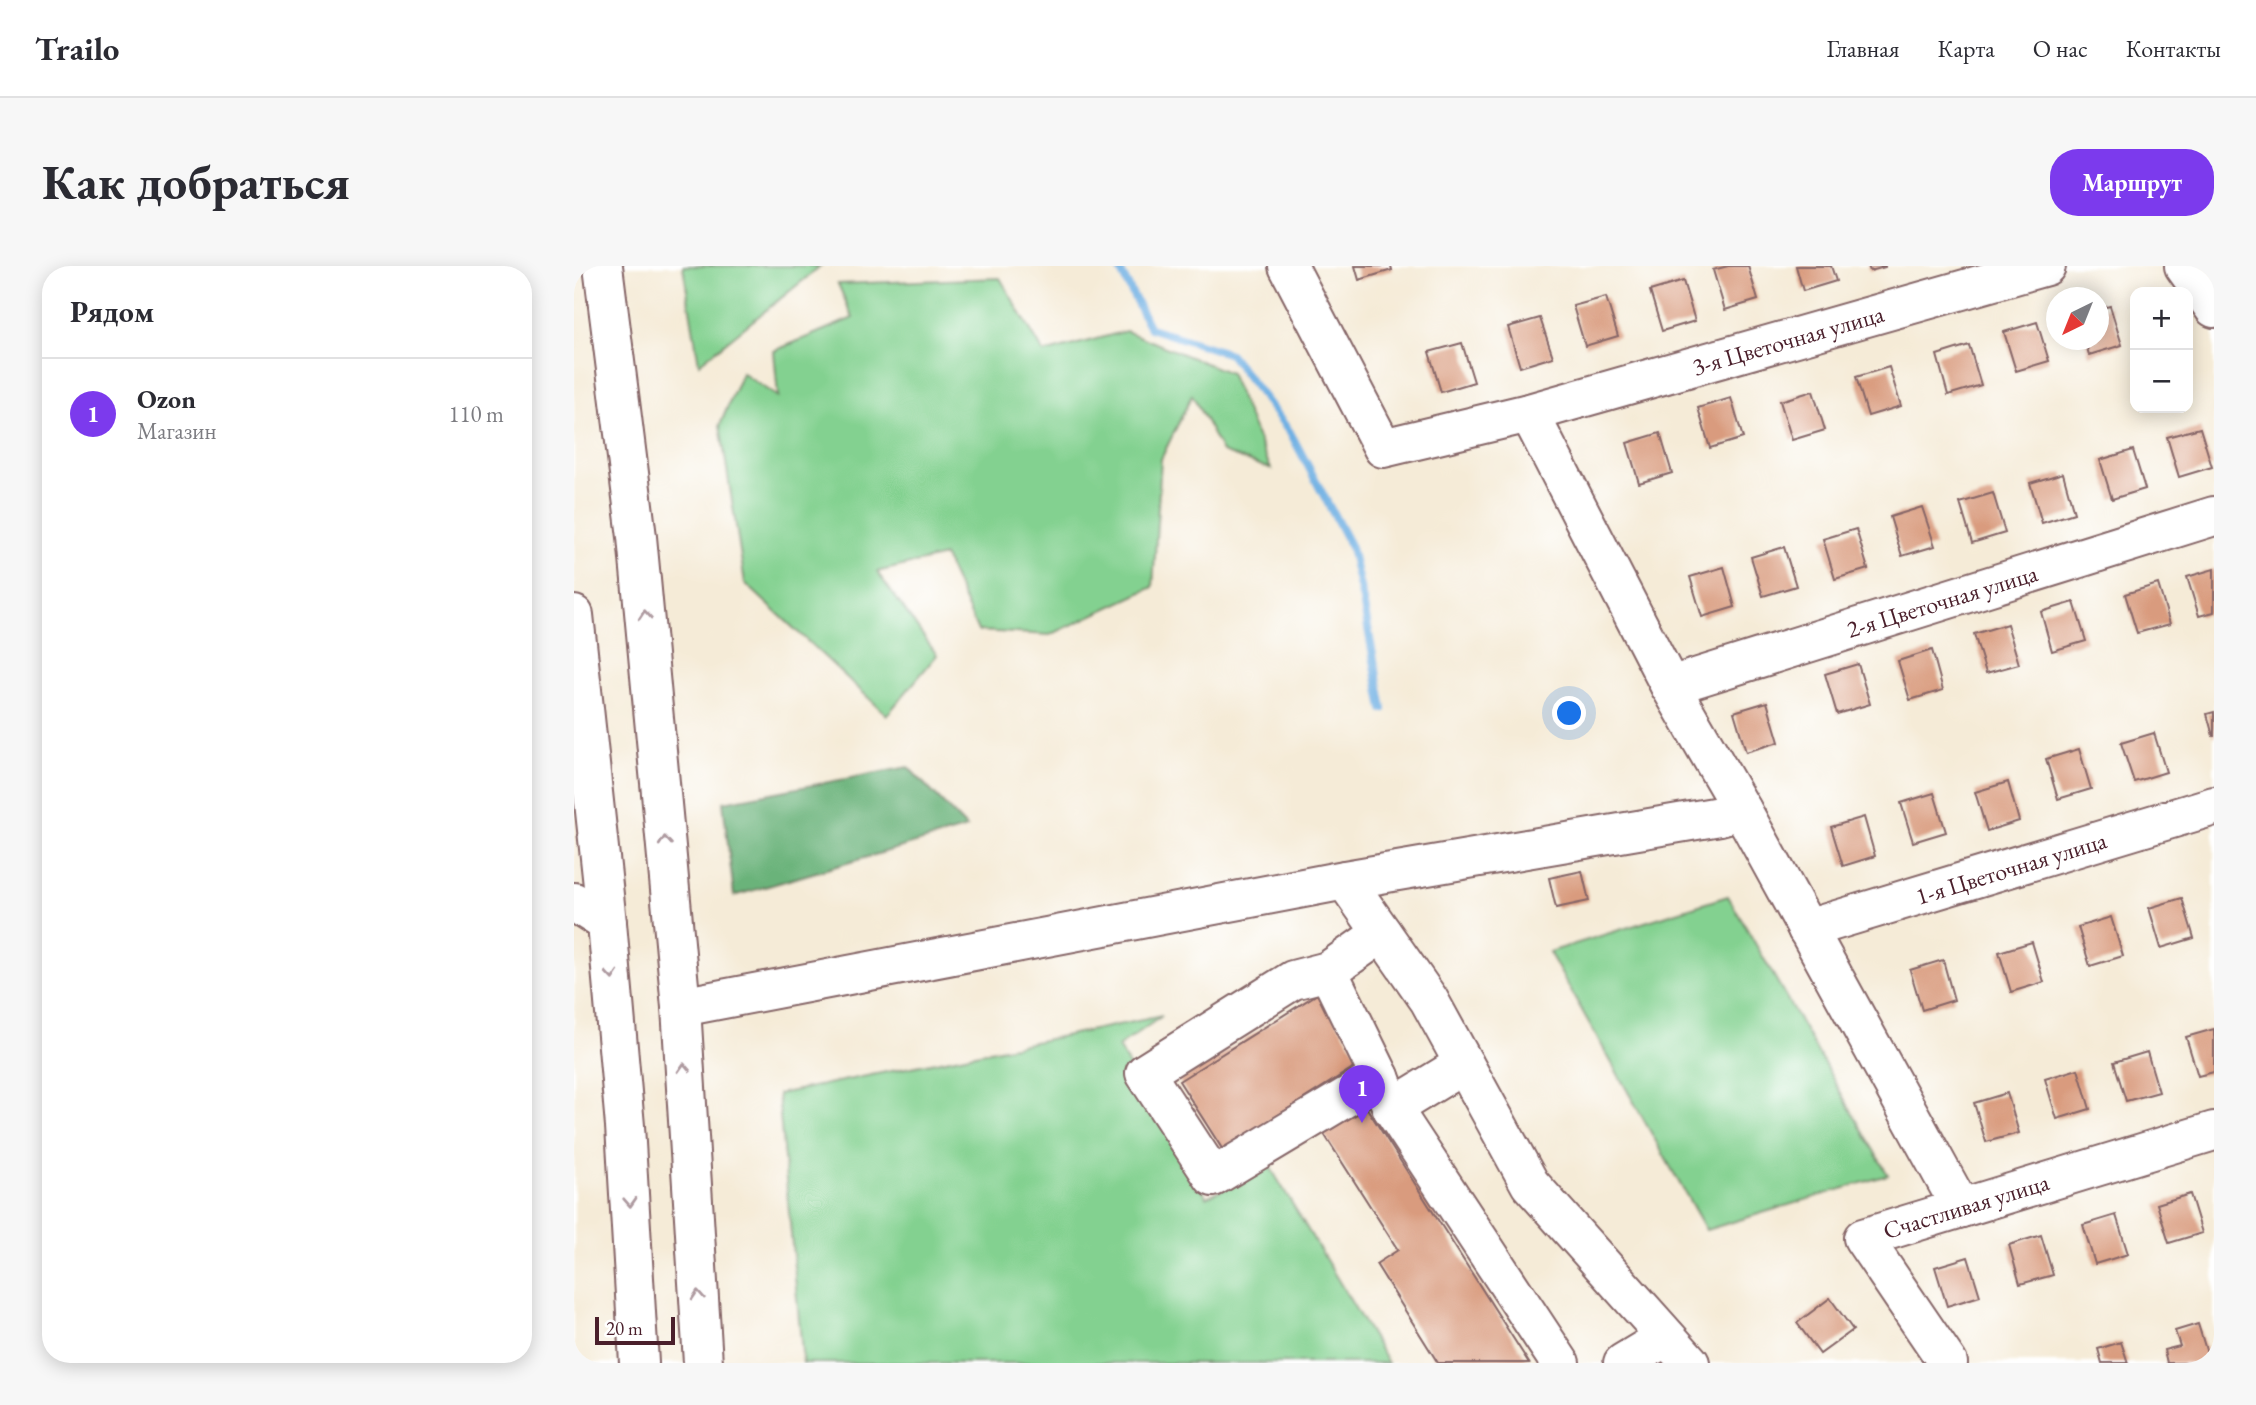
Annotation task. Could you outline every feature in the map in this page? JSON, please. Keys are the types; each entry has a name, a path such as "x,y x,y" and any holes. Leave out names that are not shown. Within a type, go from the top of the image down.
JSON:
{"street":[{"path":"603,266 637,537 681,1007 703,1363"},
{"name":"3-я Цветочная улица","path":"1288,266 1383,447 1529,414 2046,266"},
{"path":"2184,266 2214,308"},
{"path":"1529,414 1670,686 1742,810 1961,1208"},
{"name":"2-я Цветочная улица","path":"1670,686 2214,516"},
{"path":"574,615 607,923 625,1126 639,1363"},
{"name":"1-я Цветочная улица","path":"1807,929 2214,806"},
{"path":"681,1007 1345,880 1742,810"},
{"path":"1345,880 1429,1000 1530,1184 1678,1350 1623,1363"},
{"path":"574,902 607,923"},
{"path":"1382,933 1328,971 1293,980 1145,1073 1213,1177 1386,1093 1464,1065"},
{"path":"1328,971 1386,1093 1560,1363"},
{"name":"Счастливая улица","path":"1948,1363 1863,1238 2214,1131"}],"green space":[{"path":"683,266 821,266 699,364"},
{"path":"1000,278 1044,353 1126,331 1230,373 1271,469 1222,452 1192,395 1161,459 1153,587 1050,635 978,631 944,556 877,572 937,655 887,715 745,583 720,425 742,373 778,397 774,351 853,318 838,284"},
{"path":"908,767 967,828 734,896 723,802"},
{"path":"1728,896 1888,1175 1706,1230 1549,952"},
{"path":"1162,1016 1118,1047 1207,1197 1269,1165 1388,1363 803,1363 778,1094"}],"building":[{"path":"1355,266 1391,266 1392,270 1359,280"},
{"path":"1728,266 1748,266 1758,300 1725,310 1713,270"},
{"path":"1796,266 1831,266 1836,281 1803,291"},
{"path":"1868,266 1885,266 1885,267 1870,271"},
{"path":"1683,281 1695,321 1662,331 1650,291"},
{"path":"1606,297 1618,336 1585,346 1573,306"},
{"path":"2109,306 2122,345 2109,349"},
{"path":"1540,318 1553,357 1520,367 1508,327"},
{"path":"2037,322 2049,361 2016,371 2004,332"},
{"path":"1462,343 1474,382 1441,392 1429,352"},
{"path":"1969,345 1981,385 1948,395 1937,355"},
{"path":"2088,350 2106,350 2089,355"},
{"path":"1889,367 1901,406 1868,416 1856,377"},
{"path":"1813,391 1825,430 1792,440 1780,401"},
{"path":"1731,398 1743,438 1710,448 1698,408"},
{"path":"2200,428 2212,467 2179,477 2167,437"},
{"path":"1660,433 1672,473 1639,483 1627,443"},
{"path":"2133,450 2145,489 2112,499 2100,460"},
{"path":"2063,473 2074,513 2042,523 2030,483"},
{"path":"1993,493 2005,533 1972,543 1960,503"},
{"path":"1922,507 1935,546 1902,556 1890,517"},
{"path":"1856,529 1868,569 1835,579 1823,539"},
{"path":"1784,547 1796,586 1763,596 1751,557"},
{"path":"1724,567 1735,607 1702,617 1690,577"},
{"path":"2214,569 2214,612 2199,616 2187,577"},
{"path":"2158,584 2170,624 2137,633 2125,594"},
{"path":"2074,602 2086,641 2052,651 2041,612"},
{"path":"2007,624 2019,664 1986,673 1974,634"},
{"path":"1932,650 1943,690 1910,700 1898,661"},
{"path":"1858,664 1870,704 1837,714 1825,674"},
{"path":"1767,702 1779,742 1746,752 1734,712"},
{"path":"2214,712 2214,736 2213,736 2207,714"},
{"path":"2154,733 2166,772 2134,782 2121,743"},
{"path":"2079,749 2091,789 2058,799 2046,759"},
{"path":"2008,782 2019,821 1987,831 1975,792"},
{"path":"1934,793 1946,832 1913,842 1901,803"},
{"path":"1864,817 1875,856 1843,866 1831,827"},
{"path":"1582,871 1589,901 1556,908 1549,878"},
{"path":"2182,898 2194,938 2161,948 2149,908"},
{"path":"2111,917 2123,956 2090,966 2078,927"},
{"path":"2032,942 2044,982 2011,992 1999,952"},
{"path":"1943,960 1954,1000 1922,1010 1910,970"},
{"path":"1319,993 1362,1062 1223,1150 1179,1081"},
{"path":"2214,1029 2214,1072 2198,1076 2186,1037"},
{"path":"2147,1052 2159,1092 2126,1101 2114,1062"},
{"path":"2078,1069 2090,1109 2057,1119 2045,1079"},
{"path":"2007,1093 2019,1133 1986,1142 1974,1103"},
{"path":"1361,1099 1529,1363 1438,1363 1376,1264 1398,1250 1319,1126"},
{"path":"2190,1194 2202,1233 2169,1243 2157,1204"},
{"path":"2116,1215 2128,1254 2095,1264 2083,1225"},
{"path":"2041,1235 2053,1275 2020,1284 2009,1245"},
{"path":"1968,1257 1980,1296 1947,1306 1935,1267"},
{"path":"1830,1298 1853,1330 1820,1354 1797,1323"},
{"path":"2198,1324 2210,1363 2167,1363 2164,1350 2180,1346 2175,1331"},
{"path":"2121,1342 2128,1363 2102,1363 2098,1349"}],"waterway":[{"path":"1118,266 1150,328 1230,354 1290,432 1351,547 1383,709"}],"place":[{"name":"Ozon","path":"1362,1123"}]}
